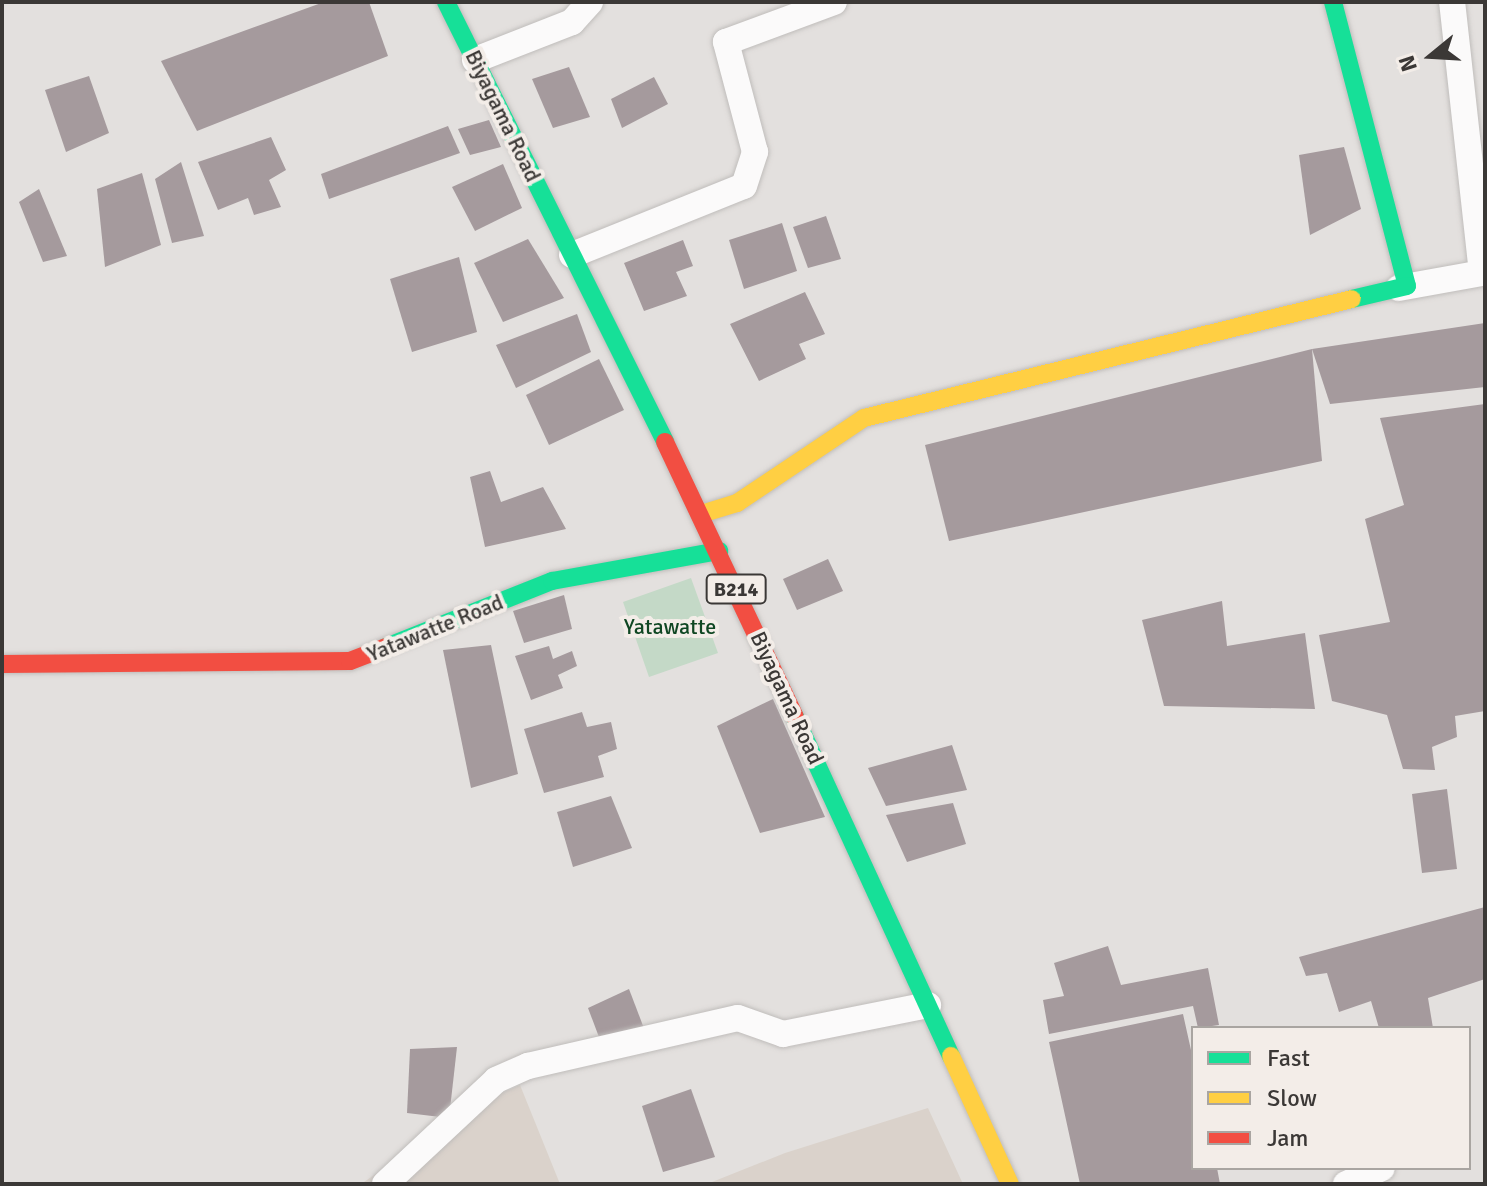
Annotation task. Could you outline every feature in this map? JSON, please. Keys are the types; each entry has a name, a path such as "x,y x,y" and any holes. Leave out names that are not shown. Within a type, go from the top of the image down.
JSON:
{"street":[{"name":"Biyagama Road","path":"446,2 719,551 1010,1184"},
{"path":"475,60 572,22 590,2"},
{"path":"572,255 744,186 755,152 726,42 834,2"},
{"path":"701,514 737,503 864,418 1407,286 1333,2"},
{"path":"1399,288 1482,273 1452,2"},
{"name":"Yatawatte Road","path":"2,664 350,661 552,581 719,551"},
{"path":"385,1184 496,1080 528,1066 738,1018 783,1034 928,1005"},
{"path":"1346,1184 1378,1170"}],"shaded area":[{"path":"520,1085 560,1184 361,1184 481,1102"},
{"path":"928,1108 963,1184 707,1184 785,1153"}],"green space":[{"name":"Yatawatte","path":"691,578 718,653 649,677 623,602"}],"building":[{"path":"324,2 369,2 388,56 197,131 161,61"},
{"path":"569,67 590,117 553,128 532,79"},
{"path":"89,76 109,133 66,152 45,90"},
{"path":"654,77 668,104 622,128 611,99"},
{"path":"489,120 501,147 470,155 458,129"},
{"path":"448,126 460,153 329,199 321,174"},
{"path":"271,137 286,170 269,180 281,207 254,215 248,198 218,210 198,162"},
{"path":"1344,147 1361,209 1310,235 1299,155"},
{"path":"181,162 204,236 172,243 155,179"},
{"path":"503,164 522,208 475,231 452,187"},
{"path":"142,173 161,245 105,267 97,189"},
{"path":"39,189 67,256 43,262 19,202"},
{"path":"826,216 841,259 808,268 793,227"},
{"path":"782,223 797,271 744,289 729,240"},
{"path":"528,239 564,298 503,322 474,263"},
{"path":"683,240 693,266 676,272 687,296 644,311 624,263"},
{"path":"459,257 477,332 412,352 390,279"},
{"path":"805,292 825,334 799,344 806,359 759,381 730,324"},
{"path":"577,314 591,352 516,388 496,345"},
{"path":"1485,323 1485,387 1330,404 1312,349"},
{"path":"1312,349 1322,461 949,541 925,445"},
{"path":"599,359 624,410 549,445 526,395"},
{"path":"1485,404 1485,711 1455,716 1457,737 1432,747 1435,770 1403,769 1387,715 1332,701 1319,635 1390,622 1365,519 1404,505 1380,418"},
{"path":"490,471 501,502 543,487 566,529 485,547 470,477"},
{"path":"828,559 843,591 797,610 783,579"},
{"path":"564,595 572,629 524,643 513,611"},
{"path":"1222,601 1227,646 1305,633 1315,709 1164,706 1142,620"},
{"path":"491,645 518,774 471,788 443,650"},
{"path":"549,646 553,659 572,651 577,666 558,675 563,688 531,700 515,656"},
{"path":"773,699 825,817 760,833 717,726"},
{"path":"582,712 587,727 611,722 617,749 598,756 604,777 544,793 524,729"},
{"path":"952,745 967,790 886,806 868,768"},
{"path":"1447,789 1457,869 1422,873 1412,794"},
{"path":"611,796 632,848 573,867 557,812"},
{"path":"953,803 966,844 907,862 886,815"},
{"path":"1485,907 1485,979 1428,998 1433,1026 1378,1026 1371,1001 1339,1012 1327,973 1306,976 1299,957"},
{"path":"1108,946 1121,985 1208,968 1219,1025 1198,1026 1193,1006 1049,1034 1043,1000 1064,996 1054,963"},
{"path":"629,989 645,1031 602,1045 588,1008"},
{"path":"1183,1014 1191,1050 1191,1170 1217,1170 1220,1184 1080,1184 1049,1042"},
{"path":"457,1047 449,1118 407,1113 410,1049"},
{"path":"691,1089 715,1157 663,1172 642,1106"}],"traffic: fast":[{"path":"446,2 665,442"},
{"path":"1333,2 1407,286 1352,299"},
{"path":"386,647 552,581 719,551"},
{"path":"795,717 951,1056"}],"traffic: slow":[{"path":"701,514 737,503 864,418 1352,299"},
{"path":"951,1056 1010,1184"}],"traffic: jam":[{"path":"665,442 795,717"},
{"path":"2,664 350,661 386,647"}]}
